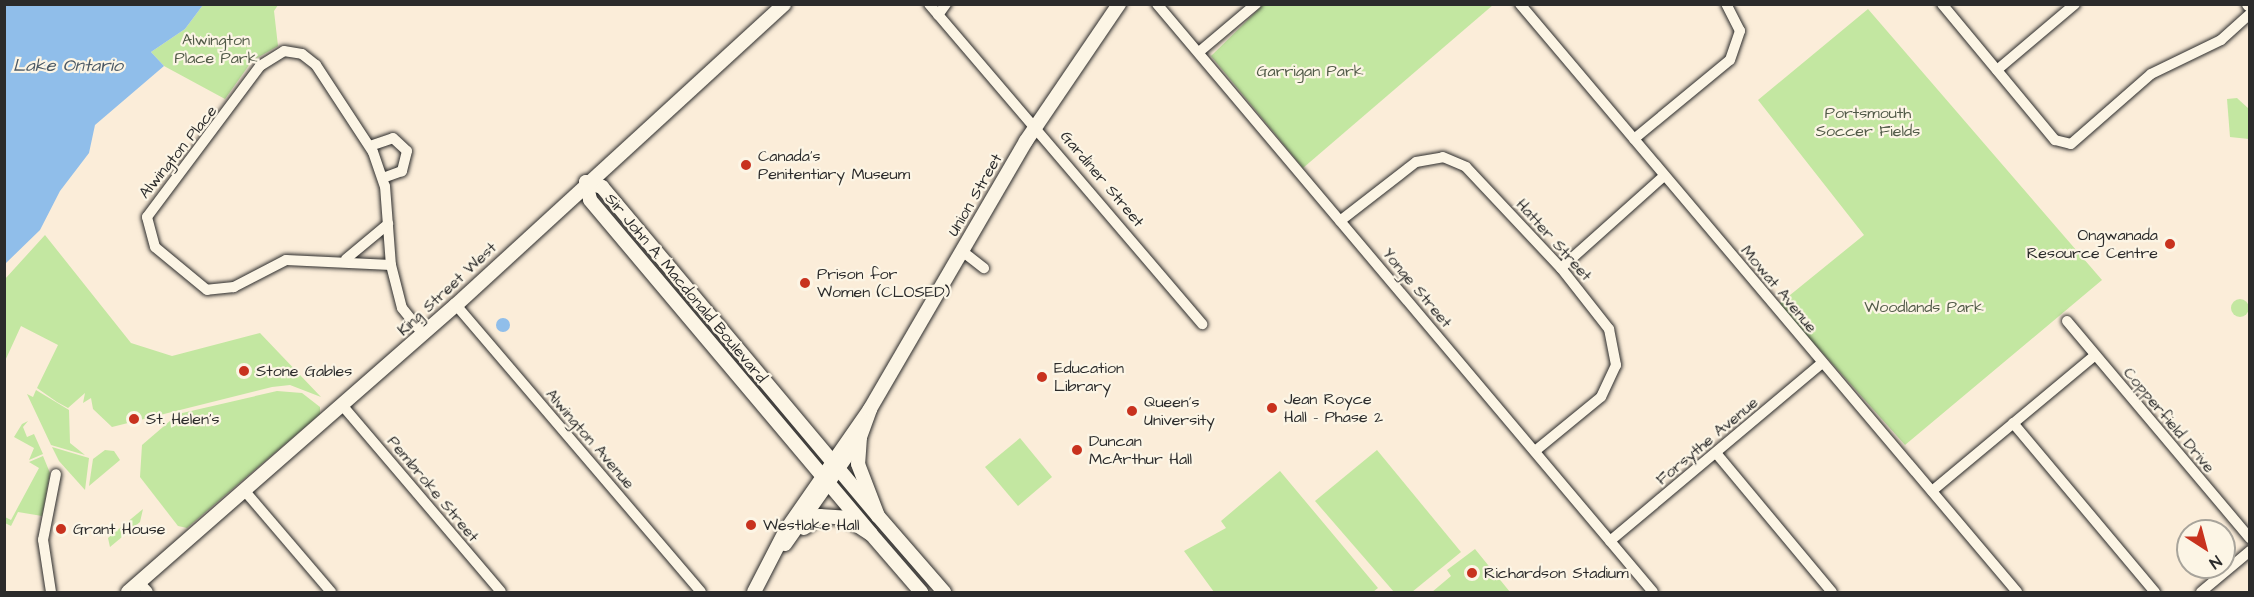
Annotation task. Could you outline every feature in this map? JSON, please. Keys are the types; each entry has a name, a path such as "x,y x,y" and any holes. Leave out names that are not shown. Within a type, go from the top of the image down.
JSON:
{"main road":[{"name":"King Street West","path":"128,592 143,587 244,490 456,305 586,182 784,4"},
{"name":"Union Street","path":"754,592 870,409 1034,128 1119,4"},
{"name":"Sir John A. Macdonald Boulevard","path":"586,182 602,188 945,592"},
{"name":"Sir John A. Macdonald Boulevard","path":"586,182 590,201 921,592"},
{"name":"Union Street","path":"835,465 860,436 870,409"},
{"path":"860,436 859,465 879,516"},
{"name":"Union Street","path":"778,552 794,534 825,480"},
{"path":"794,534 826,516 846,518 872,534"}],"street":[{"name":"Gardiner Street","path":"929,4 1202,324"},
{"path":"938,15 946,4"},
{"name":"Yonge Street","path":"1157,4 1653,592"},
{"path":"1198,52 1256,4"},
{"name":"Mowat Avenue","path":"1520,4 2017,592"},
{"path":"1634,139 1730,60 1740,31 1726,4"},
{"path":"1942,4 2055,140 2071,144 2151,74 2221,40 2250,14"},
{"path":"1997,70 2075,4"},
{"name":"Alwington Place","path":"392,265 346,259 286,260 234,287 207,290 155,247 147,217 275,54 294,52 310,59 370,146 383,178 392,265 402,308 423,334"},
{"path":"370,146 393,138 407,151 402,171 383,178"},
{"name":"Hatter Street","path":"1340,221 1416,162 1443,157 1466,167 1561,267 1609,329 1616,365 1601,397 1535,451"},
{"path":"1561,267 1664,176"},
{"path":"346,259 388,224"},
{"path":"962,251 984,268"},
{"name":"Alwington Avenue","path":"456,305 701,592"},
{"name":"Copperfield Drive","path":"2067,321 2250,538"},
{"path":"1932,491 2095,355"},
{"name":"Forsythe Avenue","path":"1610,541 1822,363"},
{"name":"Pembroke Street","path":"342,405 501,592"},
{"path":"2013,423 2155,592"},
{"path":"1716,453 1832,592"},
{"path":"51,592 46,582 43,540 56,474"},
{"path":"244,490 331,592"},
{"path":"2201,592 2250,551"}],"green space":[{"name":"Alwington Place Park","path":"203,5 278,5 274,11 278,46 252,61 225,99 164,66 151,52 185,29"},
{"name":"Garrigan Park","path":"1263,5 1493,5 1303,168 1211,56"},
{"name":"Woodlands Park","path":"1868,9 2102,280 1905,445 1779,304 1864,235 1758,100"},
{"path":"2237,98 2249,109 2249,139 2230,137 2227,99"},
{"path":"45,235 131,343 172,356 260,333 321,397 290,385 272,387 112,427 93,409 91,398 83,403 85,393 68,408 57,402 37,388 58,345 21,326 5,361 5,279"},
{"path":"2240,299 2246,302 2249,308 2246,314 2240,317 2234,314 2231,308 2234,302"},
{"path":"36,390 69,410 70,443 85,455 51,445 27,394 33,397"},
{"path":"277,391 302,393 320,407 320,414 187,528 178,526 140,477 142,445 178,414"},
{"path":"28,421 23,427 27,437 34,434 43,454 29,460 34,448 14,437 22,424"},
{"path":"1020,438 1052,477 1018,506 985,467"},
{"path":"52,447 89,458 85,490 59,461"},
{"path":"105,450 114,451 120,460 89,486 93,459"},
{"path":"1377,450 1461,552 1412,592 1394,592 1315,501"},
{"path":"43,456 50,473 42,516 18,512 11,526 5,523 5,517 11,520 39,468 29,462"},
{"path":"1280,471 1378,588 1373,592 1214,592 1184,551 1226,528 1221,521"},
{"path":"143,509 140,522 110,547 108,538"},
{"name":"Richardson Stadium","path":"1475,549 1510,592 1432,592 1451,576 1447,570"}],"water":[{"name":"Lake Ontario","path":"5,4 203,5 185,29 151,52 164,66 95,125 89,153 60,191 40,230 5,264"},
{"path":"503,318 508,320 510,325 508,330 503,332 498,330 496,325 498,320"}],"place":[{"name":"Canada's Penitentiary Museum","path":"746,165"},
{"name":"Ongwanada Resource Centre","path":"2170,244"},
{"name":"Prison for Women (CLOSED)","path":"805,283"},
{"name":"Stone Gables","path":"244,371"},
{"name":"Education Library","path":"1042,377"},
{"name":"Jean Royce Hall - Phase 2","path":"1272,408"},
{"name":"Queen's University","path":"1132,411"},
{"name":"St. Helen's","path":"134,419"},
{"name":"Duncan McArthur Hall","path":"1077,450"},
{"name":"Westlake Hall","path":"751,525"},
{"name":"Grant House","path":"61,529"},
{"name":"Richardson Stadium","path":"1472,573"}],"park label":[{"name":"Portsmouth Soccer Fields","path":"1868,122"}]}
